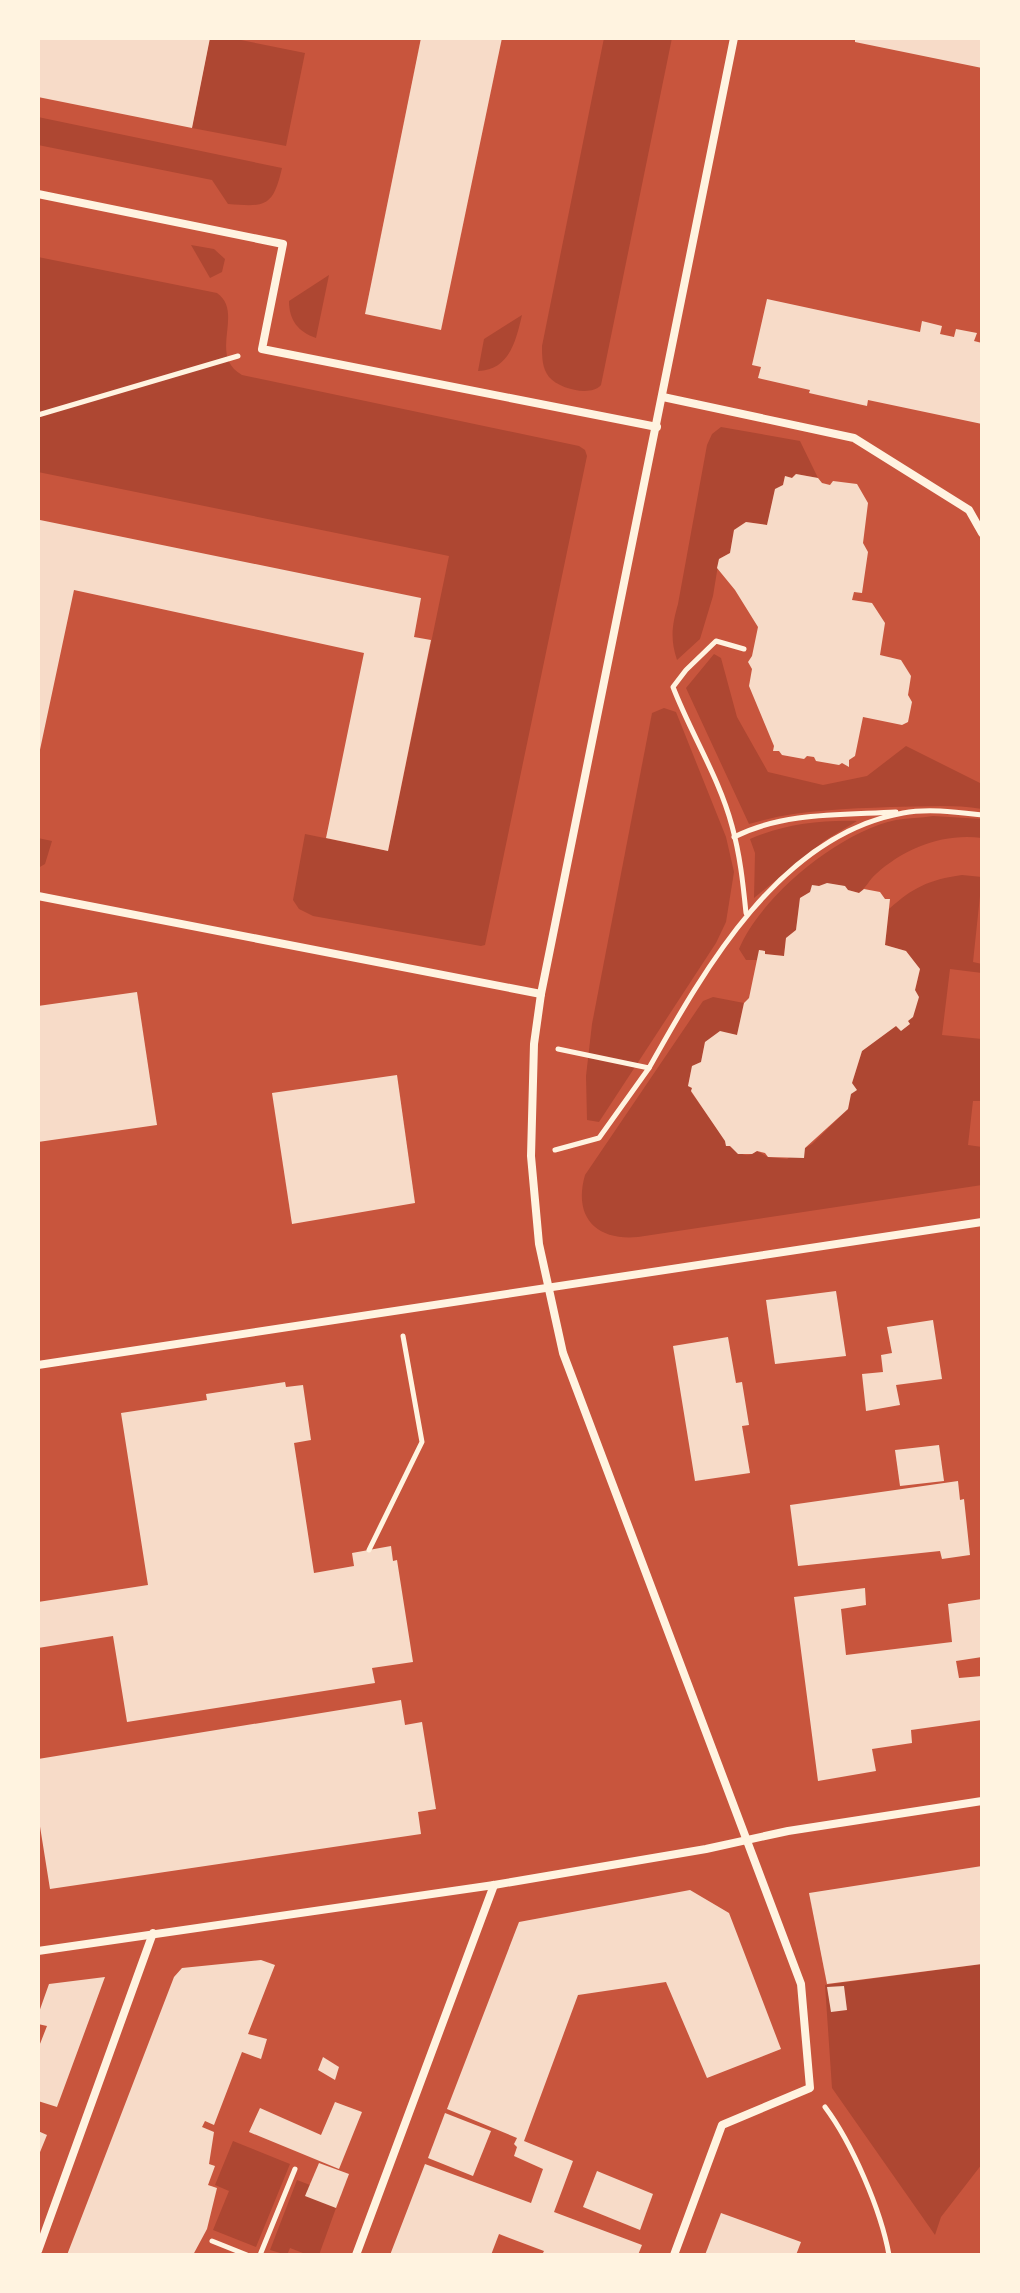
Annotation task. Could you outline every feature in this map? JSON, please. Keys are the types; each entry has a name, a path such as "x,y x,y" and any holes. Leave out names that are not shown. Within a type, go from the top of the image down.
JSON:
{"street":[{"path":"674,2255 722,2125 810,2088 801,1984 563,1353 539,1244 531,1156 534,1044 541,994 734,38"},
{"path":"38,194 283,244 262,349 657,427"},
{"path":"663,397 854,438 969,510 982,533"},
{"path":"38,896 541,994"},
{"path":"38,1365 982,1222"},
{"path":"38,1951 494,1885 706,1849 747,1839 982,1801"},
{"path":"356,2255 494,1885"},
{"path":"38,2251 153,1933"}],"path":[{"path":"38,415 262,349"},
{"path":"744,649 716,641 673,687 713,774 734,837 740,858 746,915"},
{"path":"734,837 750,829 784,820 905,812 982,815"},
{"path":"531,1156 599,1138 649,1068 725,944 746,915 781,878 824,845 864,824 905,812"},
{"path":"534,1044 649,1068"},
{"path":"369,1550 422,1442 399,1312"},
{"path":"810,2088 843,2130 885,2234 889,2255"},
{"path":"260,2255 295,2169"},
{"path":"212,2241 247,2255"}],"shaded area":[{"path":"210,38 231,38 305,53 286,146 192,128"},
{"path":"604,38 672,38 601,385 583,391 560,385 549,377 542,358 542,346"},
{"path":"38,117 282,168 275,190 266,202 228,204 212,180 38,145"},
{"path":"191,245 214,249 225,259 222,272 210,278"},
{"path":"38,257 217,293 225,301 228,311 227,357 232,367 242,375 579,446 585,450 587,456 485,945 313,916 299,909 293,900 305,834 388,851 449,556 38,472"},
{"path":"329,275 316,338 296,324 289,301"},
{"path":"522,315 510,352 498,365 478,371 484,339"},
{"path":"721,427 800,441 818,478 796,474 792,478 785,476 783,485 775,490 767,525 746,522 734,530 730,553 719,559 713,596 700,639 677,660 673,625 707,445 712,434"},
{"path":"714,654 721,658 737,717 768,772 823,785 867,776 906,746 982,784 982,809 936,806 836,810 801,813 749,824 686,688"},
{"path":"664,708 676,712 726,837 734,872 726,922 716,943 599,1122 587,1120 586,1076 592,1024 652,713"},
{"path":"933,816 982,819 982,838 953,838 925,844 887,865 859,893 844,886 827,884 800,898 796,930 786,938 784,956 765,954 760,950 758,960 746,960 739,949 750,929 783,888 804,869 827,852 874,827 896,820"},
{"path":"857,821 824,841 754,898 755,853 750,839 803,824"},
{"path":"38,838 52,841 45,864 38,868"},
{"path":"962,875 982,877 973,962 982,964 982,973 950,969 942,1035 982,1039 982,1101 973,1101 968,1145 982,1147 982,1185 638,1237 610,1235 591,1223 582,1203 585,1175 703,1001 713,997 744,1003 737,1035 720,1032 705,1042 701,1062 692,1066 688,1086 726,1145 744,1155 757,1151 768,1157 787,1159 812,1144 848,1109 862,1051 896,1026 902,1030 910,1024 908,1021 920,969 906,951 885,945 889,909 922,886"},
{"path":"982,1964 982,2164 941,2217 935,2235 832,2088 825,1985"},
{"path":"233,2141 290,2164 256,2247 213,2230 229,2191 215,2185"},
{"path":"297,2180 310,2185 336,2208 319,2255 308,2255 290,2248 287,2255 270,2250"}],"building":[{"path":"38,38 210,38 192,128 38,97"},
{"path":"421,38 502,38 441,330 365,314"},
{"path":"855,38 982,38 982,68 855,42"},
{"path":"767,299 920,332 922,321 942,326 940,334 954,337 956,329 977,333 974,341 982,343 982,424 868,400 867,406 758,378 761,367 752,365"},
{"path":"796,474 818,478 830,485 833,481 857,484 868,503 863,543 868,552 862,593 854,592 852,600 872,603 885,623 880,655 901,660 911,676 908,695 912,702 908,722 902,725 863,717 855,756 849,760 849,767 842,763 816,761 814,757 804,759 773,751 774,746 749,686 752,669 748,662 758,627 717,568 719,559 730,553 734,530 746,522 767,525 775,489 783,485 785,476 792,478"},
{"path":"40,520 421,598 414,637 431,640 388,851 326,838 364,653 74,590 38,759"},
{"path":"827,883 845,886 859,893 864,889 880,892 885,899 890,899 885,945 906,951 920,969 915,990 919,997 913,1017 901,1031 896,1026 862,1051 852,1083 857,1090 851,1094 848,1109 805,1148 804,1158 768,1157 757,1151 738,1154 726,1146 688,1086 692,1066 701,1062 705,1042 720,1031 737,1035 759,950 765,951 765,954 784,956 786,938 796,930 800,898 810,892 812,885"},
{"path":"137,992 157,1125 38,1142 38,1006"},
{"path":"397,1075 415,1203 292,1224 272,1093"},
{"path":"836,1291 846,1356 775,1364 766,1300"},
{"path":"933,1320 942,1379 896,1385 900,1405 866,1411 862,1374 883,1372 881,1355 892,1353 887,1327"},
{"path":"728,1337 736,1383 742,1382 749,1425 742,1426 750,1473 695,1481 673,1346"},
{"path":"285,1382 286,1387 303,1385 311,1440 294,1443 314,1573 354,1566 352,1553 391,1546 393,1561 397,1560 413,1662 372,1668 375,1683 127,1722 113,1636 38,1648 38,1602 148,1585 121,1413 207,1400 206,1394"},
{"path":"939,1445 944,1481 900,1486 895,1450"},
{"path":"958,1481 960,1500 964,1499 970,1555 942,1559 940,1551 798,1566 790,1505"},
{"path":"865,1588 866,1605 841,1609 846,1655 952,1642 948,1604 982,1599 982,1657 956,1661 959,1678 982,1676 982,1720 911,1730 912,1743 872,1749 876,1771 818,1781 794,1597"},
{"path":"401,1700 405,1725 422,1722 436,1809 418,1812 421,1834 50,1889 38,1814 38,1759"},
{"path":"982,1866 982,1964 827,1984 809,1893"},
{"path":"690,1890 729,1913 781,2049 707,2078 666,1982 578,1995 524,2141 573,2161 554,2212 642,2245 638,2255 542,2255 544,2251 499,2234 491,2255 390,2255 425,2164 531,2203 543,2169 514,2156 517,2138 447,2109 519,1922"},
{"path":"261,1960 275,1965 248,2034 267,2039 261,2059 242,2052 214,2125 205,2121 202,2127 214,2132 209,2164 215,2166 208,2185 217,2188 207,2229 193,2255 67,2255 174,1977 182,1968"},
{"path":"105,1977 57,2107 38,2101 38,2049 47,2026 38,2024 38,2015 49,1984"},
{"path":"844,1986 847,2010 831,2012 827,1987"},
{"path":"323,2057 339,2067 335,2080 318,2070"},
{"path":"335,2102 362,2112 339,2169 249,2132 260,2108 321,2135"},
{"path":"445,2113 491,2131 473,2176 428,2158"},
{"path":"38,2131 47,2135 38,2157"},
{"path":"319,2163 349,2174 336,2208 305,2196"},
{"path":"597,2171 653,2194 640,2230 583,2207"},
{"path":"721,2213 801,2242 796,2255 705,2255"}]}
